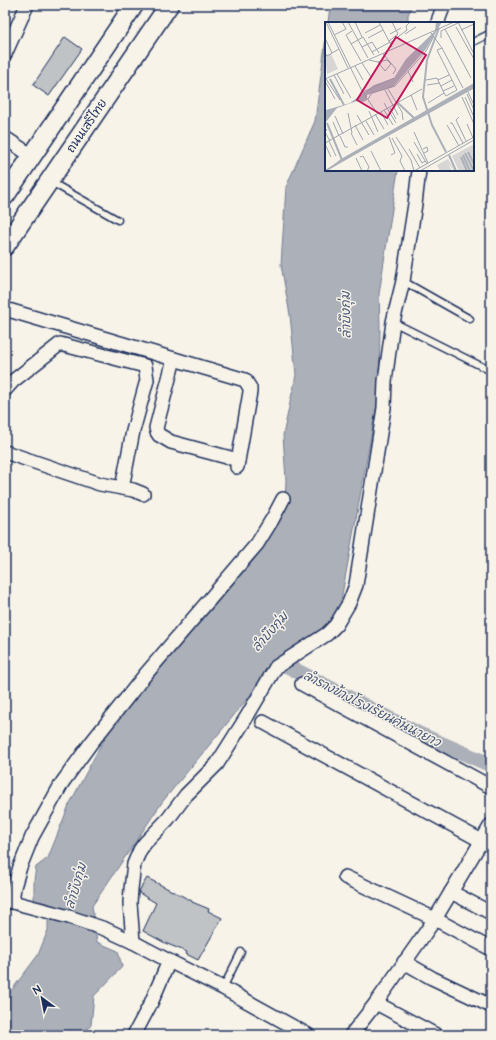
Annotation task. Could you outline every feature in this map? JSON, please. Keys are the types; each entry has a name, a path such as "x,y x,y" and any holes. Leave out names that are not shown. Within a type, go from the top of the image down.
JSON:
{"main road":[{"path":"5,196 134,5"},
{"name":"ถนนเสรีไทย","path":"5,246 169,5"}],"street":[{"path":"5,54 27,5"},
{"path":"438,22 444,5"},
{"path":"5,138 32,156"},
{"path":"133,942 130,902 134,864 140,850 168,819 186,795 217,764 274,670 334,628 343,615 356,585 384,408 385,381 392,322 403,281 419,171"},
{"path":"5,308 245,380 249,385 249,403 237,463 171,442 159,435 157,432 156,428 174,359"},
{"path":"5,390 60,344 145,366 147,380 133,431 122,488"},
{"path":"5,452 100,484 133,490 143,494"},
{"path":"283,499 257,544 145,675 91,743 62,783 32,837 20,867 11,902 98,926 133,942 223,988 308,1035"},
{"path":"302,684 491,787"},
{"path":"263,722 486,844"},
{"path":"351,1035 376,1003 435,919 451,892 486,844 491,825"},
{"path":"345,877 435,919 491,949"},
{"path":"451,892 491,913"},
{"path":"134,1035 151,1003 169,961"},
{"path":"404,962 432,978 491,1006"},
{"path":"376,1003 436,1035"}],"lane":[{"path":"474,42 491,33"},
{"path":"49,181 118,220"},
{"path":"403,281 470,319"},
{"path":"392,322 491,371"},
{"path":"223,988 242,952"}],"water":[{"path":"330,5 412,5 408,15 408,22 328,22"},
{"name":"ลำบึงกุ่ม","path":"325,45 325,171 398,171 379,294 379,393 337,622 264,679 163,801 92,906 97,942 118,951 122,967 94,996 91,1025 83,1035 5,1035 5,999 38,955 48,930 48,903 34,901 34,880 36,867 48,858 69,805 103,741 135,691 285,503 286,480 283,435 296,375 290,315 281,265 286,187 315,121"}],"building":[{"path":"65,37 82,49 49,96 33,85"},
{"path":"147,878 192,902 209,909 208,911 222,918 198,960 186,954 187,952 165,943 143,931 156,903 139,893"}],"waterway":[{"name":"ลำรางข้างโรงเรียนคันนายาว","path":"270,657 419,734 491,765"}]}
